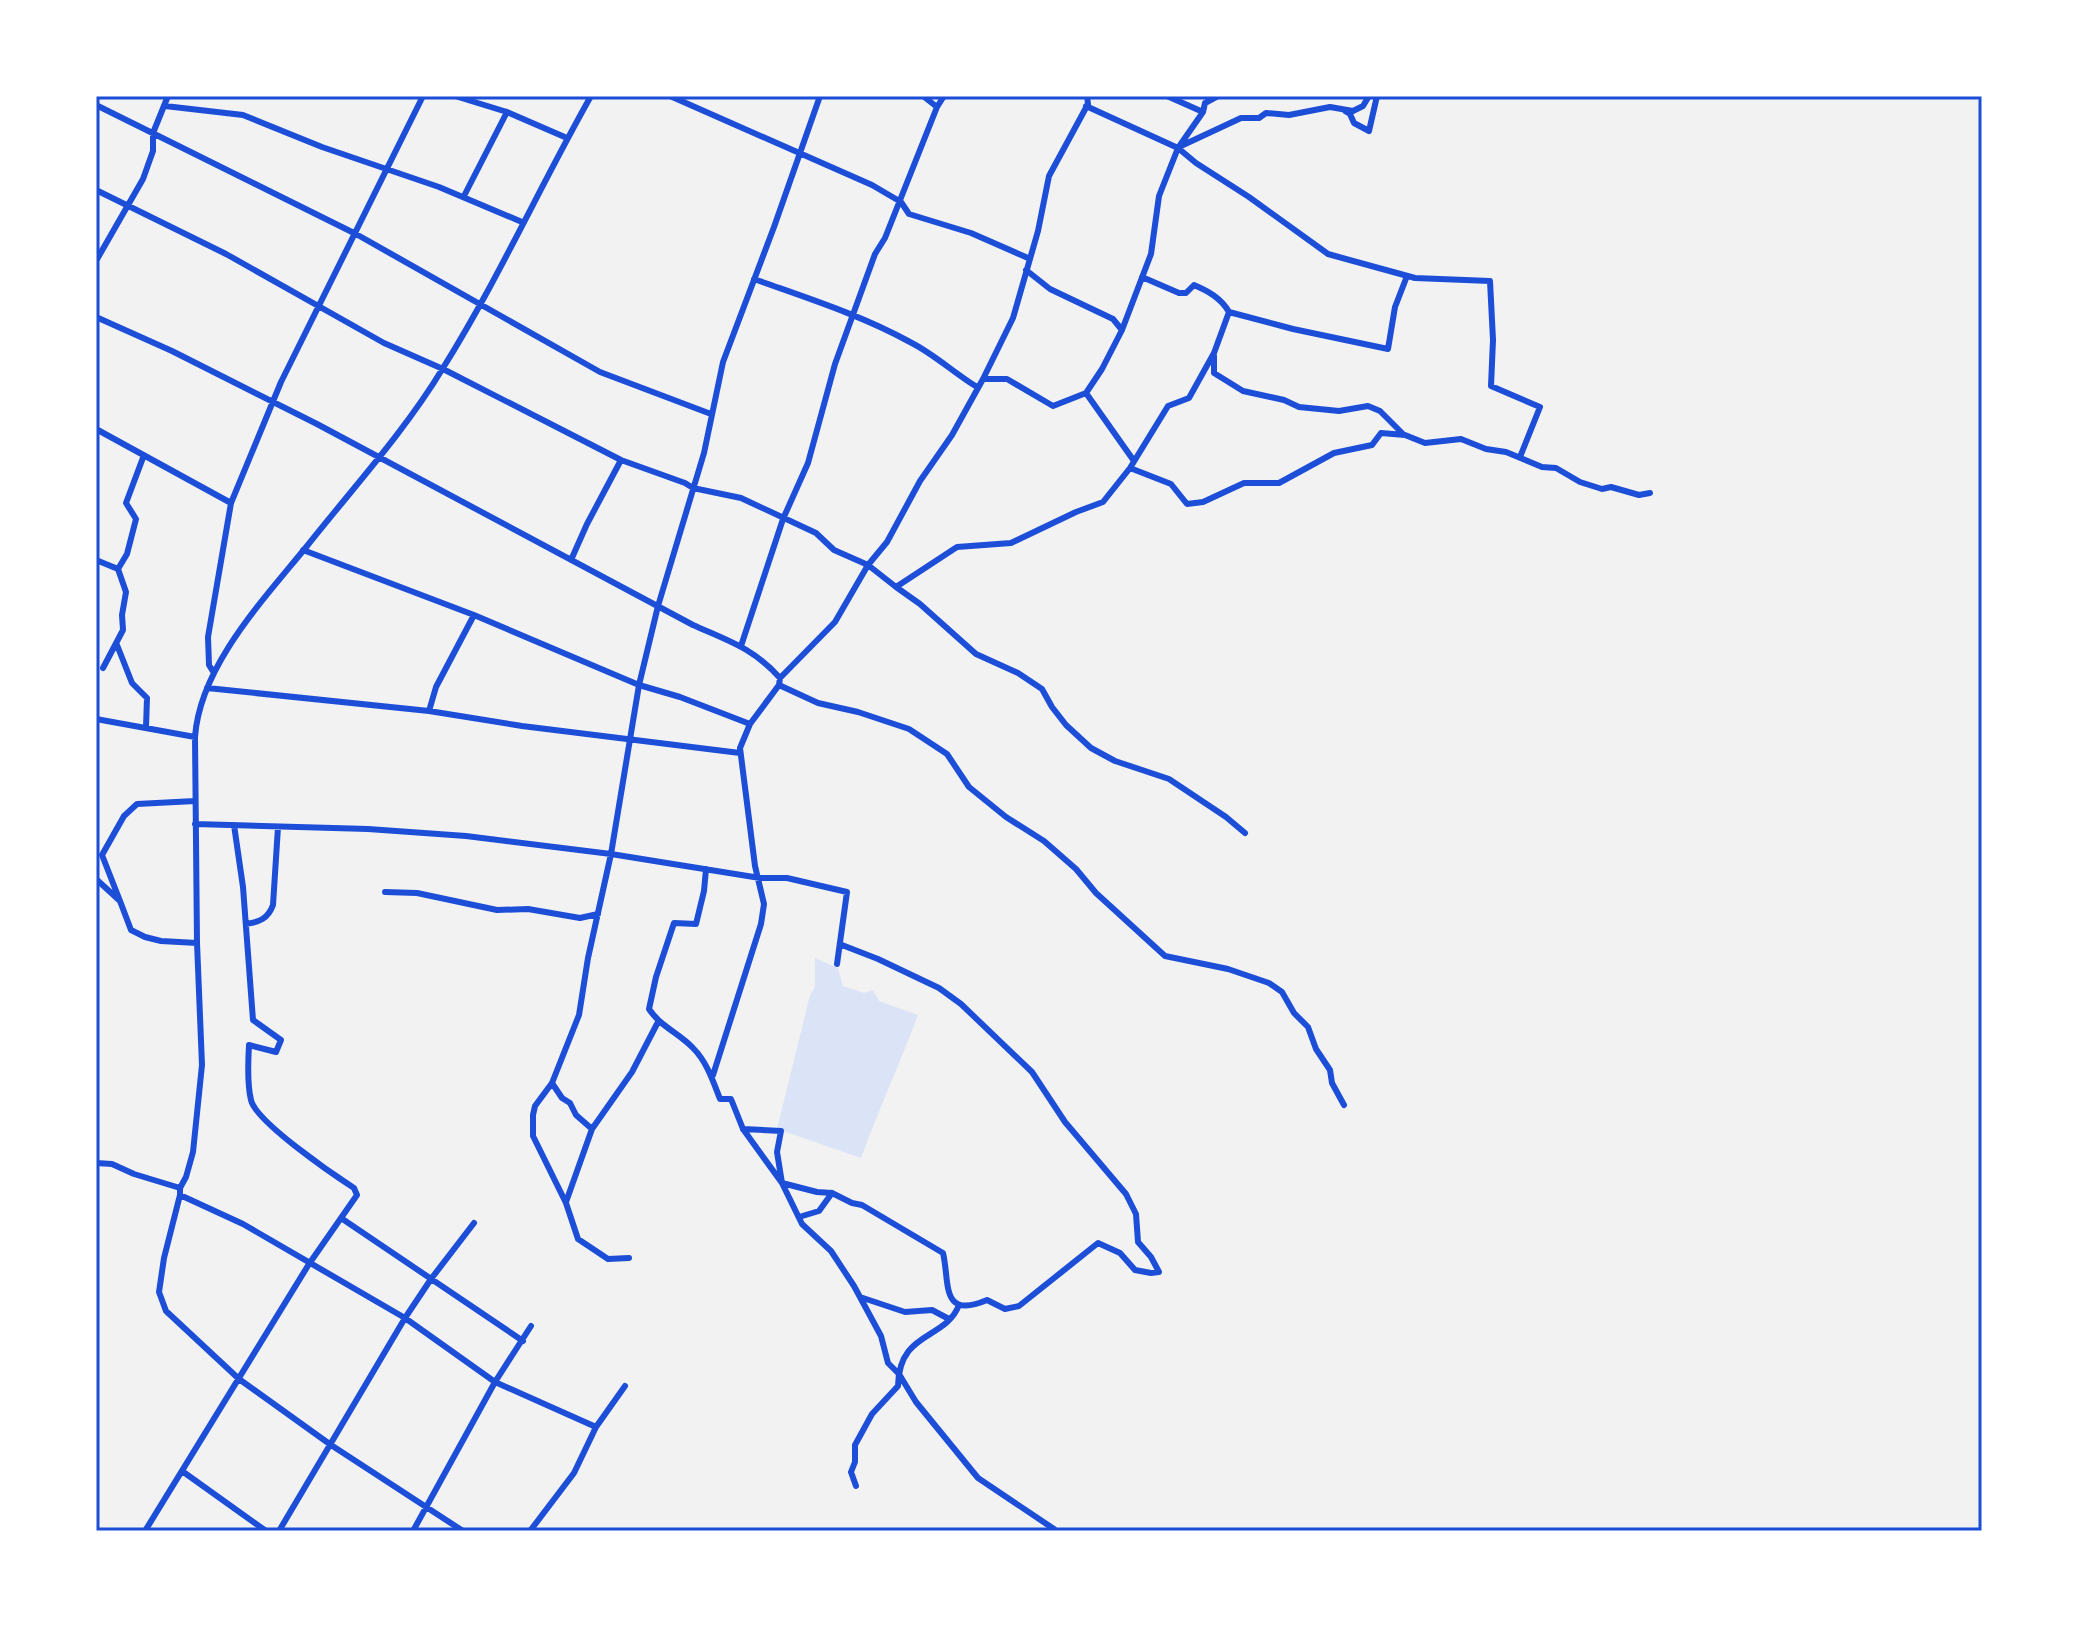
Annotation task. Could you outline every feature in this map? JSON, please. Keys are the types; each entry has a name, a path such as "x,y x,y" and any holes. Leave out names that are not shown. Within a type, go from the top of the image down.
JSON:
{"street":[{"path":"96,261 146,171 153,151 153,133 168,96"},
{"path":"214,673 209,665 208,637 231,503 272,403 423,96"},
{"path":"455,96 507,112 567,138"},
{"path":"463,1531 331,1445 239,1379 166,1311 161,1302 159,1292 164,1258 193,1152 202,1065 197,943 196,724 214,673 265,598 378,459 443,369 591,96"},
{"path":"670,96 872,185 901,202 909,214 963,230 1028,258"},
{"path":"629,1258 608,1259 578,1239 566,1203 533,1131 535,1106 552,1083 579,1015 611,854 639,685 658,606 704,453 723,362 820,96"},
{"path":"923,96 937,107"},
{"path":"741,646 783,519 808,463 852,315 875,254 901,202 944,96"},
{"path":"713,1075 761,924 764,904 755,866 740,753 750,724 780,681 835,622 868,565 887,542 920,481 952,435 983,379 1013,318 1038,231 1049,176 1086,106 1087,96"},
{"path":"1167,96 1203,112"},
{"path":"1189,96 1190,105"},
{"path":"983,379 1007,379 1053,406 1086,393 1122,330 1151,254 1159,196 1178,148 1203,112 1205,103 1218,96"},
{"path":"1178,148 1241,118 1259,118 1266,113 1289,115 1330,107 1353,111 1363,106 1369,96"},
{"path":"1343,110 1350,114 1354,123 1369,131 1377,96"},
{"path":"96,105 356,234 600,372 711,414"},
{"path":"165,106 243,115 322,147 376,166 388,167 464,196 522,222"},
{"path":"1086,106 1178,148 1328,254 1407,276 1490,281 1493,340 1491,386 1540,407 1520,457"},
{"path":"464,196 507,112"},
{"path":"96,190 226,254 384,343 443,369 621,460 693,488 741,498 816,533 834,550 868,565 920,604 976,654 1018,673 1042,689 1066,725 1091,748 1115,761 1169,779 1245,833"},
{"path":"1026,270 1050,289 1113,319 1122,330"},
{"path":"1229,312 1388,349 1395,307 1407,276"},
{"path":"896,587 957,547 1011,543 1103,502 1132,465 1168,406 1189,398 1214,353 1229,312 1225,304 1208,290 1194,285 1186,293 1179,293 1142,277"},
{"path":"754,279 852,315 922,348 977,387"},
{"path":"96,317 172,351 317,424 693,625 741,646 761,657 780,681 818,703 909,729 947,754 969,787 1066,860 1096,893 1165,956 1228,969 1269,983 1282,992 1294,1013 1308,1027 1344,1105"},
{"path":"1214,353 1214,373 1243,391 1284,400 1299,407 1339,411 1368,406 1380,411 1405,435"},
{"path":"1086,393 1132,465 1171,484 1187,504 1203,502 1244,483 1279,483 1334,453 1372,445 1381,433 1405,435 1425,443 1461,439 1542,467 1556,468 1562,474 1602,489 1611,487 1639,495 1650,493"},
{"path":"96,429 231,503"},
{"path":"118,569 127,554 136,519 126,503 144,455"},
{"path":"571,560 621,460"},
{"path":"303,550 474,615 639,685 750,724"},
{"path":"96,560 118,569 126,592 123,630 103,668"},
{"path":"429,711 436,687 474,615"},
{"path":"117,645 132,683 147,698 146,727"},
{"path":"207,688 429,711 630,741 740,753"},
{"path":"96,719 195,737"},
{"path":"195,801 137,804 124,816 102,855 131,930 145,937 197,943"},
{"path":"195,824 422,832 611,854 760,878 787,878 847,892 837,964"},
{"path":"145,1531 309,1264 357,1195 354,1188 310,1159 252,1104 249,1045 276,1052 281,1040 253,1020 234,825"},
{"path":"246,924 259,922 269,915 273,905 278,827"},
{"path":"706,869 696,924 674,923 649,1009 658,1022 692,1047 713,1075 720,1099 731,1099 743,1129 782,1183 802,1224 831,1251 860,1297 881,1336 888,1363 899,1374 916,1402 970,1470 1054,1529"},
{"path":"96,879 120,901"},
{"path":"385,892 417,893 497,910 528,909 580,918 598,914"},
{"path":"782,1183 832,1193 871,1210 943,1253 946,1287 959,1305 968,1308 987,1300 1005,1309 1019,1306 1098,1243 1120,1253 1135,1270 1159,1272 1138,1242 1136,1214 1126,1194 1065,1122 1032,1072 961,1004 939,988 842,945"},
{"path":"566,1203 592,1129 632,1072 658,1022"},
{"path":"552,1083 576,1115 592,1129"},
{"path":"743,1129 781,1131 777,1152 782,1183"},
{"path":"96,1163 112,1164 180,1191 243,1224 405,1318 495,1382 596,1427"},
{"path":"799,1217 819,1211 832,1193"},
{"path":"341,1218 523,1341"},
{"path":"279,1531 405,1318 474,1223"},
{"path":"860,1297 905,1312 932,1310 949,1319"},
{"path":"856,1486 851,1472 855,1462 855,1445 872,1414 895,1392 910,1347 949,1319 959,1305"},
{"path":"413,1531 495,1382 531,1326"},
{"path":"530,1531 574,1473 596,1427 625,1386"},
{"path":"182,1471 266,1531"}],"shaded area":[{"path":"815,958 838,968 843,986 864,993 873,990 879,1001 918,1015 861,1158 777,1129 810,995 815,987"}]}
